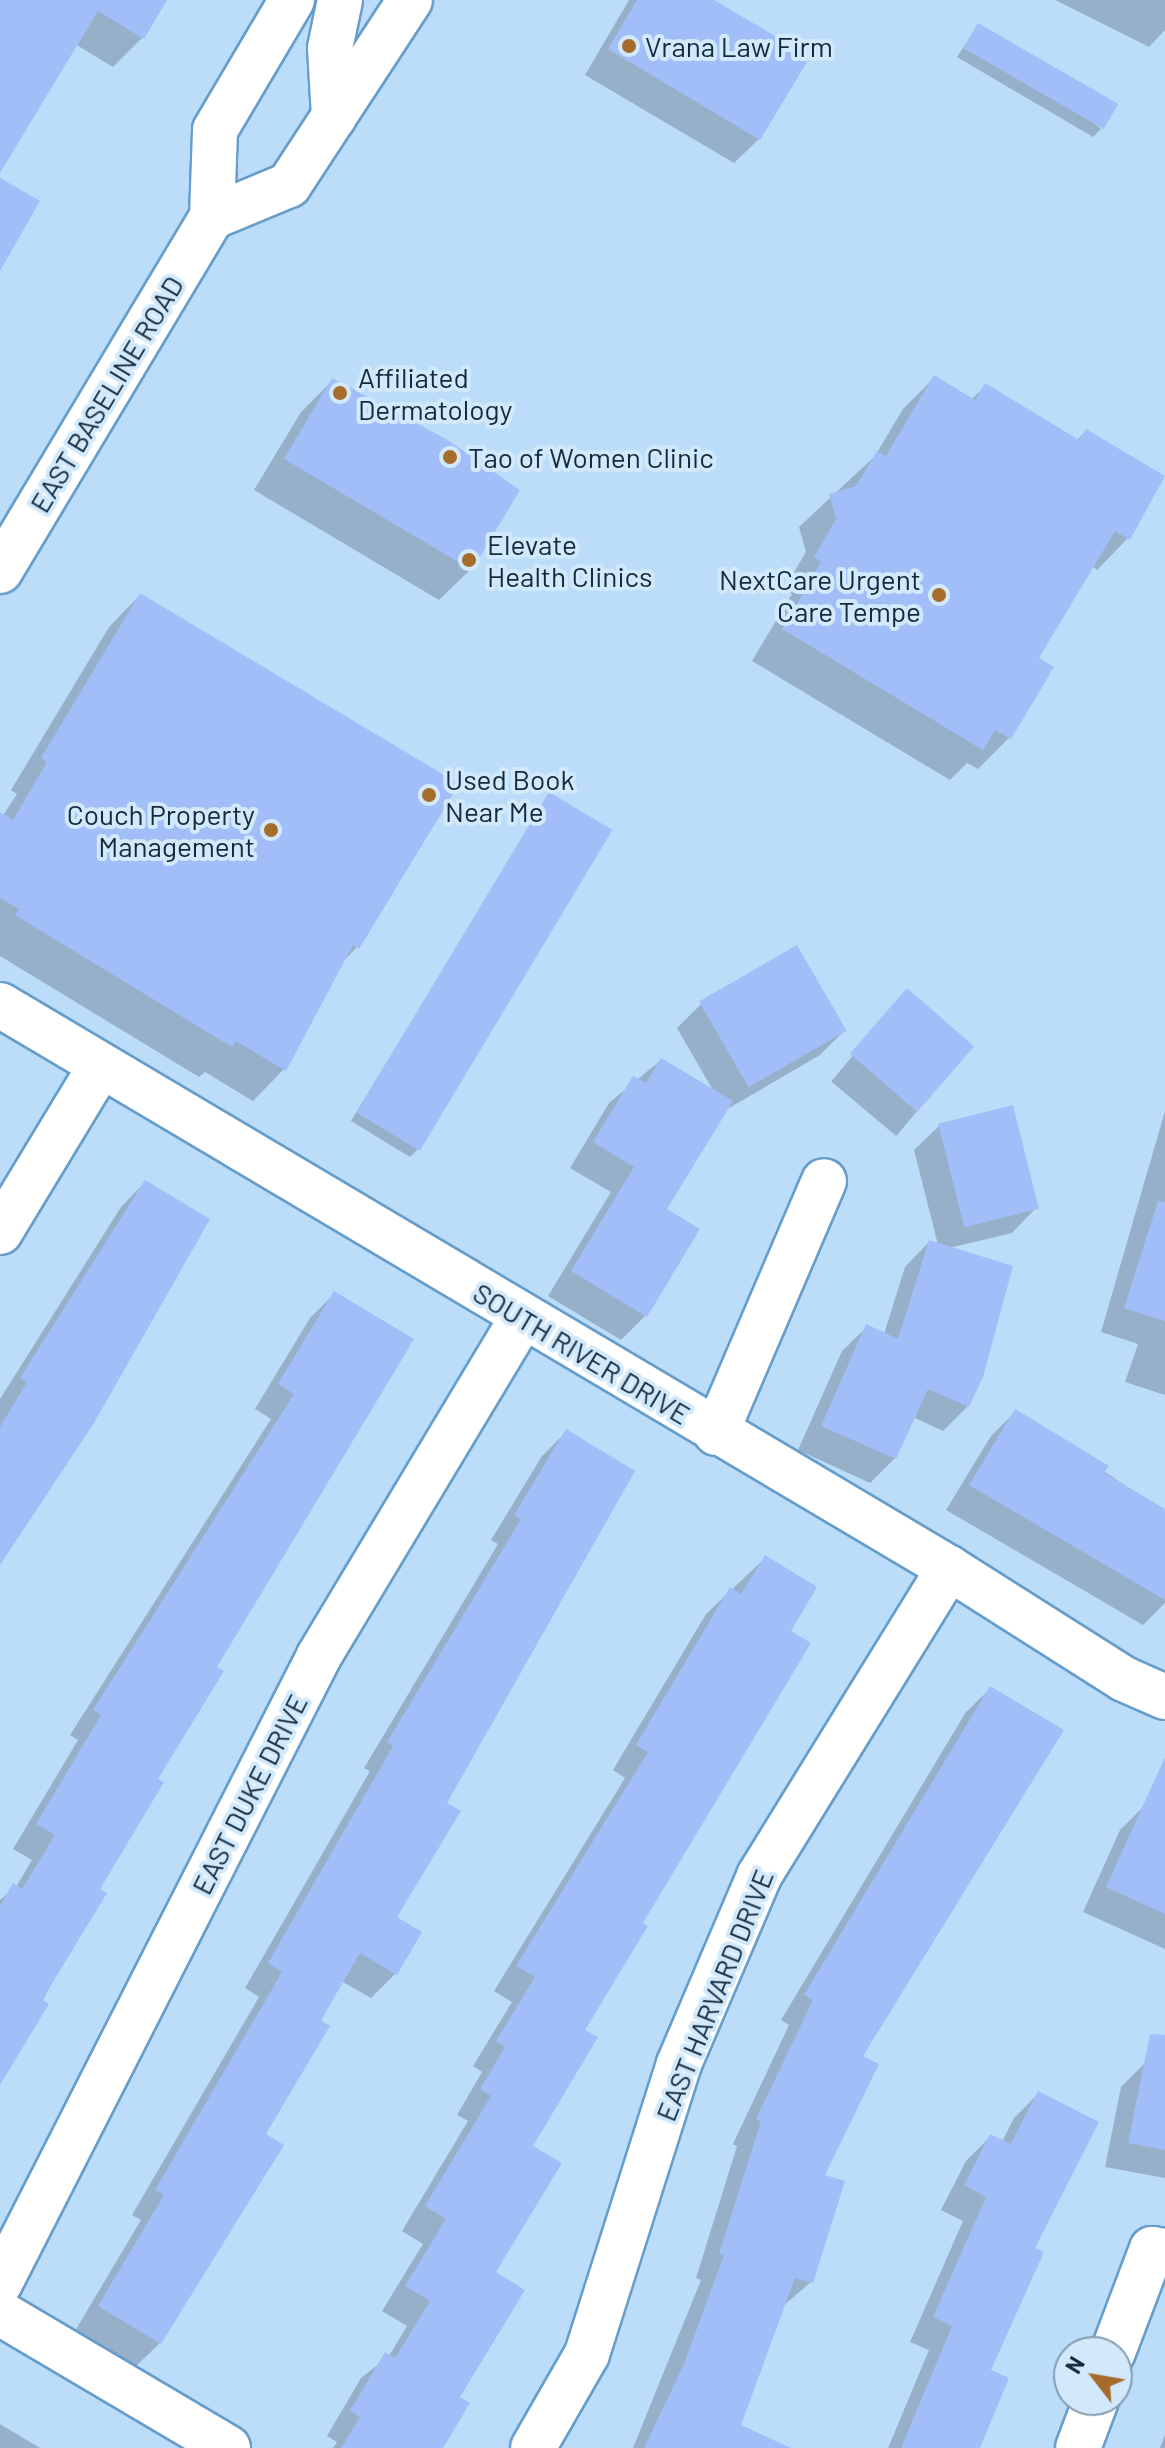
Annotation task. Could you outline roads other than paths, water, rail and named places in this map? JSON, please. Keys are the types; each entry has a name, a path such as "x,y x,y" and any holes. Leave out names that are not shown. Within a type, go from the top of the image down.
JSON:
{"street":[{"name":"EAST BASELINE ROAD","path":"0,571 212,217 215,130 292,0"},
{"path":"334,117 330,48 340,0"},
{"path":"212,217 289,185 410,0"},
{"name":"SOUTH RIVER DRIVE","path":"0,1005 522,1318 949,1568 1124,1679 1165,1697"},
{"path":"0,1232 101,1065"},
{"path":"716,1433 824,1181"},
{"name":"EAST DUKE DRIVE","path":"0,2283 319,1656 522,1318"},
{"name":"EAST HARVARD DRIVE","path":"533,2448 587,2354 679,2064 759,1876 949,1568"},
{"path":"1119,2336 1152,2249 1165,2251"},
{"path":"0,2313 228,2448"},
{"path":"1078,2448 1090,2416"}],"place":[{"name":"Vrana Law Firm","path":"629,46"},
{"name":"Affiliated Dermatology","path":"340,393"},
{"name":"Tao of Women Clinic","path":"450,457"},
{"name":"Elevate Health Clinics","path":"469,560"},
{"name":"NextCare Urgent Care Tempe","path":"939,595"},
{"name":"Used Book Near Me","path":"429,795"},
{"name":"Couch Property Management","path":"271,830"}]}
